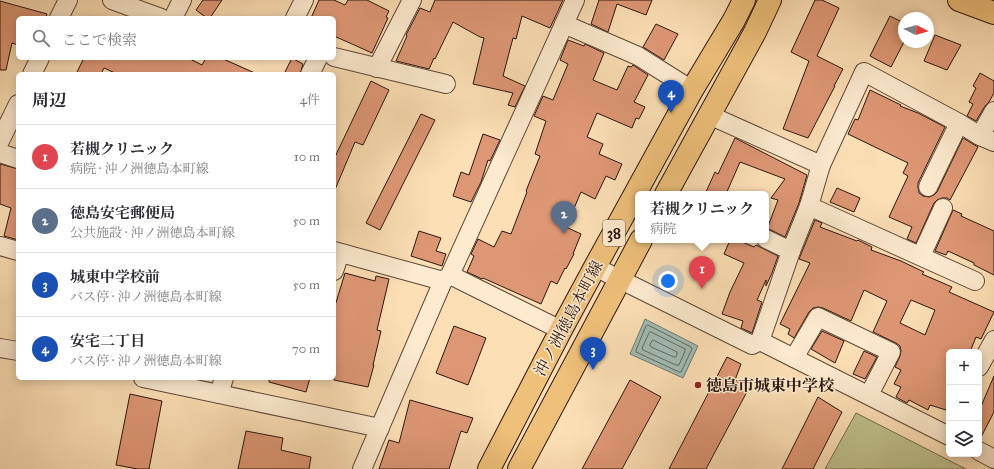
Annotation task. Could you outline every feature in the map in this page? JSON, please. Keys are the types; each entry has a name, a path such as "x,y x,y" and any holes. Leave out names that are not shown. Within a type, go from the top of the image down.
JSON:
{"main road":[{"name":"沖ノ洲徳島本町線","path":"637,191 692,90 734,20 744,0"},
{"path":"668,191 755,32 770,0"},
{"path":"958,0 994,13"},
{"name":"沖ノ洲徳島本町線","path":"489,469 561,330 635,194"},
{"name":"沖ノ洲徳島本町線","path":"519,469 639,243"}],"street":[{"path":"60,16 68,0"},
{"path":"112,0 156,16"},
{"path":"174,16 182,0"},
{"path":"295,16 304,0"},
{"path":"377,68 412,0"},
{"path":"362,469 447,278 575,0"},
{"path":"564,24 638,56 692,90"},
{"path":"336,58 446,84"},
{"path":"33,72 39,60"},
{"path":"311,72 317,60"},
{"path":"760,342 791,251 809,206 821,165 864,72 987,139 994,111"},
{"path":"0,141 16,108"},
{"path":"709,114 821,165"},
{"path":"928,187 959,123"},
{"path":"0,153 16,158"},
{"path":"809,206 975,281"},
{"path":"921,256 943,208"},
{"path":"769,240 791,251"},
{"path":"0,246 16,250"},
{"path":"337,252 447,278 561,330"},
{"path":"595,267 752,345 760,342 868,395 946,430"},
{"path":"794,358 818,317 891,352 868,395"},
{"path":"982,362 994,340"},
{"path":"0,348 16,352"},
{"path":"160,380 222,386 380,428"},
{"path":"982,453 994,459"}],"green space":[{"path":"856,413 966,469 825,469"}],"water":[{"path":"645,319 698,346 683,378 630,354"}],"building":[{"path":"203,0 222,0 211,16 204,16 196,10"},
{"path":"319,0 334,0 345,5 348,0 367,0 389,11 386,17 388,18 372,53 336,37 336,16 312,16"},
{"path":"435,0 563,0 550,28 522,16 516,39 513,38 503,76 525,86 515,107 508,105 513,93 473,84 484,38 453,22 429,69 396,61 407,36 406,35 420,8 430,12"},
{"path":"599,0 652,0 646,15 617,4 608,32 591,24"},
{"path":"815,0 822,0 839,8 817,56 843,69 808,138 783,129 809,61 791,52"},
{"path":"0,1 47,14 46,16 16,16 16,44 12,43 6,70 0,70"},
{"path":"890,16 898,20 898,48 901,48 891,67 870,56"},
{"path":"656,24 678,34 664,60 643,47"},
{"path":"935,35 961,45 947,70 924,61 930,48 934,48"},
{"path":"568,40 584,46 585,44 604,53 593,80 617,90 628,66 631,67 633,65 648,75 634,102 645,107 639,119 636,118 632,128 597,113 587,137 603,144 599,154 622,164 615,180 606,176 595,199 581,192 566,227 581,234 574,254 557,284 551,281 541,304 467,272 474,256 471,254 478,239 494,247 502,231 511,234 540,156 535,154 546,121 534,116 543,96 553,100 568,64 560,60"},
{"path":"83,60 192,60 202,65 205,60 226,60 252,72 113,72 104,68 102,72 77,72"},
{"path":"291,60 296,60 303,64 301,72 285,72"},
{"path":"980,73 994,81 994,93 976,121 967,116 973,104 969,102 976,88 973,86"},
{"path":"371,81 389,90 363,145 355,142 336,187 336,155"},
{"path":"870,90 945,127 918,183 919,193 923,196 929,197 937,192 963,138 978,147 950,200 947,198 942,198 934,203 916,243 907,239 912,227 889,217 908,176 903,173 908,163 848,134 855,119 858,120"},
{"path":"421,114 435,120 380,230 366,223"},
{"path":"483,134 500,140 490,161 488,160 481,182 471,202 453,196 461,172 469,175"},
{"path":"735,138 807,175 799,203 785,237 769,230 769,224 778,200 771,198 785,179 740,162 727,191 706,191 715,172 718,174"},
{"path":"0,164 16,168 16,239 4,236 11,208 0,204"},
{"path":"837,188 860,198 854,212 830,202"},
{"path":"953,210 962,214 961,216 994,231 994,275 974,265 974,263 948,251 946,255 935,251"},
{"path":"815,220 822,223 820,227 857,241 858,240 872,247 871,250 901,261 924,272 922,274 952,287 949,292 994,312 981,339 976,337 971,349 946,349 946,410 930,405 928,410 909,400 907,403 896,397 901,387 894,384 901,370 895,367 900,356 900,346 873,332 887,301 864,290 851,321 823,308 813,308 809,312 794,338 788,334 790,329 780,324 810,263 799,259","holes":["911,300 935,310 925,335 900,323"]},
{"path":"419,231 441,238 436,251 446,254 442,266 411,256"},
{"path":"729,243 745,243 754,247 756,245 778,256 766,286 766,280 757,300 762,302 752,333 741,328 743,321 722,314 730,292 744,263 724,254"},
{"path":"345,273 375,281 376,276 389,279 377,330 381,331 368,387 334,380 336,380 336,302"},
{"path":"454,326 486,338 468,385 436,373"},
{"path":"822,331 844,341 835,363 811,349"},
{"path":"864,351 877,357 865,379 853,374"},
{"path":"727,357 741,364 735,380 750,386 706,469 669,469"},
{"path":"994,376 994,412 982,435 982,421 982,404"},
{"path":"269,380 309,380 306,392 269,382"},
{"path":"630,380 661,397 622,469 582,469"},
{"path":"130,394 162,401 149,469 138,469 116,465"},
{"path":"818,397 842,412 813,469 782,469"},
{"path":"410,400 473,418 467,433 461,431 449,469 379,469 389,440 399,443"},
{"path":"246,431 283,438 281,450 311,457 309,469 238,469"}],"place":[{"name":"安宅二丁目","path":"671,113"},
{"name":"徳島安宅郵便局","path":"564,234"},
{"name":"若槻クリニック","path":"702,289"},
{"name":"城東中学校前","path":"593,370"},
{"name":"徳島市城東中学校","path":"698,385"}]}
